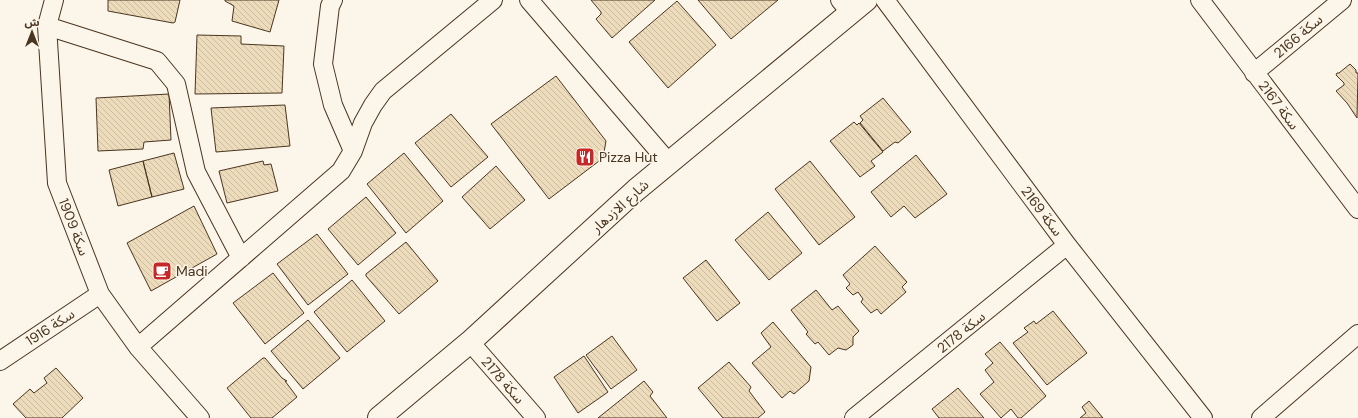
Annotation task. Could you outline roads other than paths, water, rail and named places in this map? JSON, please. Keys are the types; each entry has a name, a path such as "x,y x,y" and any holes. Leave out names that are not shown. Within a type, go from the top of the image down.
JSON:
{"street":[{"name":"سكة 1909","path":"54,0 48,26 57,183 100,294 138,347 200,418"},
{"path":"332,0 323,64 333,104 353,151"},
{"path":"138,347 340,171 353,151 363,123 383,91 493,0"},
{"path":"529,0 669,163"},
{"name":"سكة 2169","path":"885,0 1067,245 1204,418"},
{"name":"سكة 2167","path":"1200,0 1358,209"},
{"name":"سكة 2166","path":"1254,73 1342,0"},
{"name":"شارع الازدهار","path":"380,418 470,342 636,190 852,4"},
{"path":"48,26 157,61 176,84 196,172 241,258"},
{"name":"سكة 2178","path":"863,416 1067,245"},
{"name":"سكة 1916","path":"0,360 100,294"},
{"path":"1261,418 1358,334"},
{"name":"سكة 2178","path":"470,342 536,418"}],"place":[{"name":"Pizza Hut","path":"585,157"},
{"name":"Madi","path":"162,271"}]}
